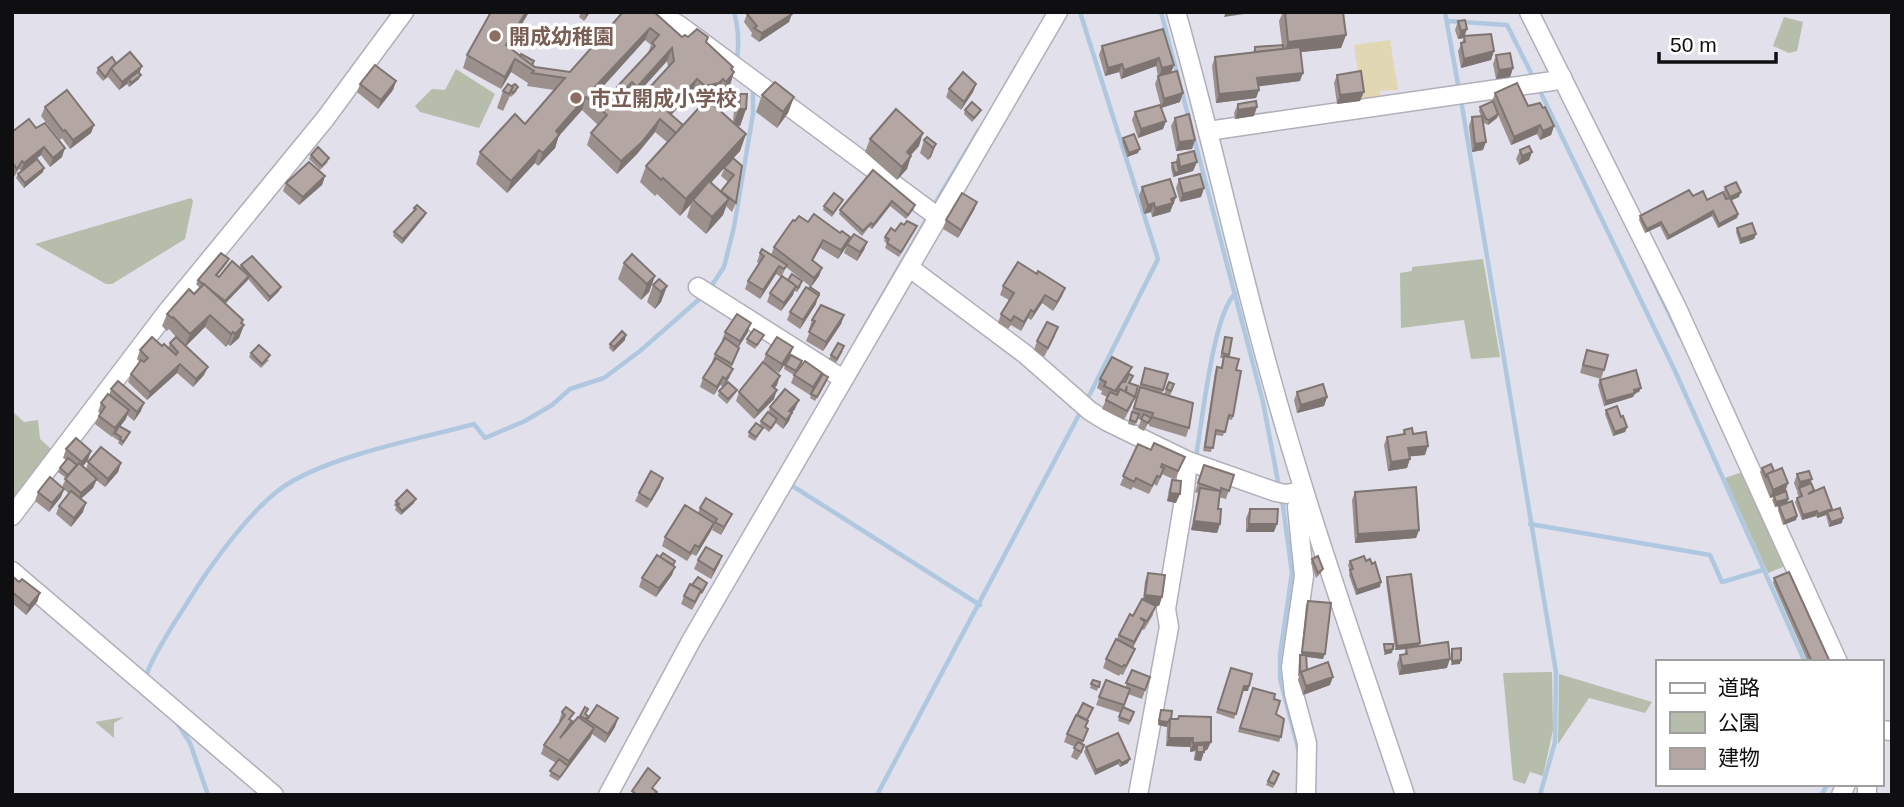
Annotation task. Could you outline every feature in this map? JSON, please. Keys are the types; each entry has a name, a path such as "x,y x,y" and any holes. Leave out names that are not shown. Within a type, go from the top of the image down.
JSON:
{"street":[{"path":"12,516 166,313 325,119 404,12"},
{"path":"657,12 690,33 933,214"},
{"path":"608,795 838,376 909,268 933,214 1058,12"},
{"path":"1176,12 1268,370 1288,492 1405,795"},
{"path":"1529,12 1558,79 1677,308 1837,660"},
{"path":"1208,131 1558,79"},
{"path":"909,268 1025,354 1090,411 1188,461 1288,492 1297,507 1304,576 1291,667 1294,694 1307,743 1306,795"},
{"path":"704,291 838,376"},
{"path":"1138,795 1168,621 1166,609 1188,461"},
{"path":"12,571 274,795"}],"green space":[{"path":"1784,17 1803,22 1797,51 1789,53 1773,46"},
{"path":"456,69 495,94 479,128 420,112 415,106 432,89 445,90"},
{"path":"191,198 193,201 185,239 112,284 106,284 35,244"},
{"path":"1483,259 1500,357 1471,359 1464,320 1401,328 1400,273 1412,271 1412,267"},
{"path":"12,411 24,422 38,420 40,439 52,450 12,500"},
{"path":"1742,472 1785,566 1768,573 1725,478"},
{"path":"1552,672 1553,730 1543,776 1530,772 1525,784 1513,780 1503,673"},
{"path":"1559,674 1652,702 1645,713 1589,698 1558,744"},
{"path":"124,717 114,723 114,738 95,722"}],"sand":[{"path":"1390,40 1398,90 1380,91 1381,98 1362,100 1354,45"}],"building":[{"path":"491,12 526,12 506,45 535,67 570,72 623,12 654,12 682,37 688,37 697,29 708,37 706,42 733,67 731,69 734,72 726,82 723,79 719,83 705,86 697,79 668,112 683,125 676,133 660,119 642,142 621,161 591,133 607,115 586,97 556,131 559,135 543,153 539,150 511,181 480,152 515,114 525,124 565,78 532,73 534,71 515,59 505,77 467,55","holes":["650,28 659,35 652,43 655,46 617,87 623,92 632,82 637,87 672,48 674,61 639,99 629,90 614,107 593,89"]},
{"path":"1285,12 1343,12 1346,35 1288,42"},
{"path":"747,14 792,14 762,33 754,28 757,26"},
{"path":"1465,20 1467,29 1461,31 1458,21"},
{"path":"1163,29 1174,65 1162,68 1159,58 1124,70 1122,64 1108,68 1102,46"},
{"path":"1491,34 1494,51 1464,59 1461,43 1465,42 1464,36"},
{"path":"1283,45 1283,49 1255,52 1255,47"},
{"path":"1300,47 1303,73 1257,78 1259,90 1219,94 1215,57"},
{"path":"130,52 142,66 122,82 111,68"},
{"path":"1510,53 1513,68 1499,70 1496,55"},
{"path":"521,54 534,61 532,65 520,56"},
{"path":"112,57 116,63 105,77 98,68"},
{"path":"375,65 396,81 381,100 360,84"},
{"path":"1177,71 1183,93 1164,99 1158,76"},
{"path":"1361,71 1364,92 1340,95 1337,75"},
{"path":"138,72 141,75 131,83 129,79"},
{"path":"963,72 976,84 964,102 949,89"},
{"path":"775,82 794,97 783,112 762,95"},
{"path":"1517,83 1528,106 1540,103 1545,107 1554,126 1543,131 1540,125 1514,137 1495,93"},
{"path":"508,84 513,87 509,94 503,91"},
{"path":"515,84 518,87 513,93 512,86"},
{"path":"67,90 94,125 73,140 45,107"},
{"path":"740,94 747,94 746,109 739,109"},
{"path":"707,99 746,134 686,199 646,166"},
{"path":"1256,101 1257,107 1238,110 1238,104"},
{"path":"1493,101 1498,114 1489,120 1480,107"},
{"path":"972,102 981,110 974,118 965,110"},
{"path":"1160,105 1166,121 1141,129 1135,112"},
{"path":"896,109 923,133 907,152 911,156 902,167 870,139"},
{"path":"1189,114 1195,140 1179,142 1175,118"},
{"path":"1482,116 1486,142 1475,144 1472,117"},
{"path":"29,119 36,128 45,123 65,148 53,158 44,147 24,163 22,161 17,169 12,162 12,132"},
{"path":"1134,134 1140,149 1129,153 1123,138"},
{"path":"927,137 936,144 933,148 924,140"},
{"path":"1529,146 1532,152 1522,156 1520,150"},
{"path":"318,147 329,158 322,166 311,155"},
{"path":"1194,151 1197,162 1180,167 1178,155"},
{"path":"733,158 742,166 736,203 721,191 734,175 724,168"},
{"path":"37,159 44,168 25,183 18,174"},
{"path":"309,162 325,176 303,197 286,183"},
{"path":"1177,162 1179,172 1175,173 1172,163"},
{"path":"873,170 915,205 908,215 892,201 873,225 871,223 863,231 840,210"},
{"path":"1200,174 1204,188 1183,194 1179,179"},
{"path":"1170,179 1176,197 1171,199 1173,203 1155,208 1154,203 1148,205 1142,187"},
{"path":"709,181 729,199 712,217 693,200"},
{"path":"1736,182 1741,192 1730,197 1725,187"},
{"path":"1689,190 1693,196 1703,191 1707,200 1723,192 1726,199 1730,198 1738,214 1719,224 1713,211 1669,236 1661,222 1647,229 1640,216"},
{"path":"834,193 843,200 833,213 824,206"},
{"path":"962,193 977,202 961,230 946,220"},
{"path":"417,205 426,213 403,239 394,232"},
{"path":"814,214 850,237 841,250 823,240 812,260 822,268 814,278 774,247 793,220 799,216 808,222"},
{"path":"907,221 917,226 901,252 887,243 889,239 885,237 891,228 895,231 901,223 904,225"},
{"path":"1752,223 1756,234 1741,239 1737,228"},
{"path":"854,234 867,242 860,252 847,244"},
{"path":"762,249 787,265 784,269 779,266 763,290 748,281 764,256 760,253"},
{"path":"221,253 229,259 216,275 219,277 232,261 249,276 225,301 198,280"},
{"path":"632,254 655,276 647,284 624,263"},
{"path":"252,256 281,287 270,297 241,265"},
{"path":"1018,262 1065,288 1057,302 1045,295 1024,322 1014,316 1011,321 1001,314 1014,293 1003,286"},
{"path":"792,274 802,281 798,288 788,280"},
{"path":"782,276 796,286 784,303 770,293"},
{"path":"659,279 667,286 661,292 653,285"},
{"path":"204,284 243,320 241,323 244,325 235,334 231,334 210,315 190,334 167,314 189,289 194,294"},
{"path":"806,287 819,295 803,320 790,312"},
{"path":"821,305 844,315 826,342 809,332 815,321 812,320"},
{"path":"737,314 751,323 740,341 725,332"},
{"path":"1047,322 1058,327 1048,348 1037,341"},
{"path":"754,329 764,335 757,345 747,339"},
{"path":"622,331 626,335 614,347 610,344"},
{"path":"152,337 176,355 178,352 170,343 176,337 208,367 196,379 180,364 150,392 131,374 141,360 144,362 148,358 140,350"},
{"path":"777,337 793,347 782,364 766,354"},
{"path":"1225,337 1232,338 1229,355 1222,353"},
{"path":"725,338 739,348 732,364 715,354"},
{"path":"838,343 844,346 837,359 831,355"},
{"path":"259,345 270,355 262,364 251,353"},
{"path":"1587,350 1608,355 1604,370 1583,365"},
{"path":"791,355 802,361 796,371 785,365"},
{"path":"1224,356 1239,359 1236,370 1241,371 1233,416 1229,415 1225,432 1216,430 1213,448 1205,447 1217,367 1222,368"},
{"path":"1112,357 1132,367 1115,391 1104,386 1106,382 1100,379"},
{"path":"716,358 733,369 726,379 723,377 717,387 703,378"},
{"path":"805,361 822,373 813,387 794,375"},
{"path":"763,362 780,376 772,386 777,390 758,411 739,392"},
{"path":"1145,368 1168,374 1163,390 1141,384"},
{"path":"1636,370 1641,388 1634,390 1635,393 1606,401 1600,380"},
{"path":"823,374 828,377 817,397 811,394"},
{"path":"1129,374 1133,376 1129,383 1138,386 1135,397 1126,392 1127,386 1125,392 1120,389 1116,391"},
{"path":"118,381 144,403 137,412 111,389"},
{"path":"728,382 737,390 728,399 719,391"},
{"path":"1169,382 1174,384 1171,391 1166,389"},
{"path":"1323,384 1327,397 1301,405 1297,392"},
{"path":"1140,387 1193,403 1189,428 1152,417 1153,413 1134,408"},
{"path":"785,389 799,400 789,411 792,413 786,420 770,407"},
{"path":"1120,389 1135,397 1127,411 1106,400 1110,392 1117,395"},
{"path":"108,394 129,410 115,428 99,416 105,407 101,403"},
{"path":"1617,406 1627,427 1615,432 1606,410"},
{"path":"768,412 777,419 771,428 761,421"},
{"path":"1132,412 1139,414 1136,422 1130,420"},
{"path":"1144,414 1151,418 1148,423 1141,419"},
{"path":"756,423 763,428 756,437 749,432"},
{"path":"119,426 130,432 123,442 115,433"},
{"path":"1412,428 1413,434 1426,432 1428,446 1408,448 1410,459 1391,462 1387,437 1405,434 1404,430"},
{"path":"76,438 91,451 82,462 66,449"},
{"path":"1154,443 1185,457 1178,471 1162,464 1161,467 1164,468 1160,477 1157,476 1152,486 1136,478 1134,482 1123,476 1138,444 1151,450"},
{"path":"101,447 121,463 108,479 88,462"},
{"path":"68,458 77,465 68,475 60,468"},
{"path":"79,463 97,479 81,493 65,479"},
{"path":"1771,464 1774,471 1766,477 1762,468"},
{"path":"1204,465 1234,475 1229,491 1198,483"},
{"path":"1782,468 1788,483 1773,490 1767,474"},
{"path":"651,471 663,478 651,500 639,493"},
{"path":"1809,471 1812,479 1800,482 1797,474"},
{"path":"50,477 64,489 52,503 38,492"},
{"path":"1172,480 1181,481 1180,494 1170,493"},
{"path":"1811,483 1814,490 1808,494 1824,487 1832,509 1803,515 1797,498 1802,496 1799,488"},
{"path":"1416,487 1419,530 1358,534 1355,492"},
{"path":"1200,488 1220,491 1220,524 1194,521"},
{"path":"407,490 416,499 402,511 396,501"},
{"path":"71,491 86,503 74,518 59,506"},
{"path":"1786,491 1788,499 1776,502 1774,496"},
{"path":"706,498 732,514 724,527 700,508"},
{"path":"1792,501 1797,516 1785,521 1779,506"},
{"path":"685,505 714,523 699,547 695,545 690,553 665,537"},
{"path":"1840,508 1843,518 1831,522 1827,512"},
{"path":"1250,509 1278,509 1277,524 1249,524"},
{"path":"706,547 722,556 714,570 698,560"},
{"path":"663,553 675,561 673,565 660,557"},
{"path":"657,555 675,567 659,588 642,578"},
{"path":"1318,556 1323,569 1318,573 1312,559"},
{"path":"1364,556 1366,561 1370,559 1372,564 1375,562 1381,582 1357,590 1350,570 1353,569 1350,561"},
{"path":"1789,572 1829,660 1811,660 1774,578"},
{"path":"1148,573 1165,575 1162,597 1145,595"},
{"path":"1411,574 1420,643 1397,646 1387,577"},
{"path":"12,576 19,582 22,579 40,593 29,606 12,592"},
{"path":"698,577 707,583 702,592 692,585"},
{"path":"690,584 701,590 695,602 684,596"},
{"path":"1142,599 1156,606 1147,621 1140,618 1145,622 1134,642 1119,635"},
{"path":"1308,601 1331,603 1325,654 1302,652"},
{"path":"1116,639 1135,649 1126,666 1122,667 1106,659"},
{"path":"1448,642 1450,659 1402,666 1400,655 1407,654 1406,648"},
{"path":"1384,644 1393,644 1393,649 1385,651"},
{"path":"1461,648 1461,660 1452,661 1452,649"},
{"path":"1300,655 1306,655 1307,670 1301,672 1300,672"},
{"path":"1328,662 1333,677 1306,686 1301,672"},
{"path":"1231,668 1252,674 1249,686 1244,686 1236,714 1218,709"},
{"path":"1132,670 1150,677 1145,690 1126,683"},
{"path":"1093,680 1100,682 1099,687 1091,684"},
{"path":"1106,680 1130,689 1124,705 1099,697"},
{"path":"1253,688 1275,694 1274,699 1280,701 1276,714 1284,719 1281,737 1240,728"},
{"path":"1083,703 1093,708 1087,720 1077,715"},
{"path":"597,705 618,718 608,734 587,720"},
{"path":"566,707 574,713 569,719 572,721 560,738 578,717 594,728 569,761 544,745 565,715 562,712"},
{"path":"585,707 588,709 586,719 580,716"},
{"path":"1123,707 1134,712 1130,721 1119,717"},
{"path":"1161,710 1172,711 1168,722 1159,721"},
{"path":"1076,715 1088,721 1083,741 1067,734"},
{"path":"1179,716 1211,717 1211,742 1193,743 1193,738 1169,738 1170,719 1178,719"},
{"path":"1118,733 1130,759 1122,763 1119,760 1096,770 1086,747"},
{"path":"1078,742 1084,745 1081,752 1074,748"},
{"path":"1197,745 1204,745 1204,752 1197,752"},
{"path":"559,759 568,766 560,777 550,771"},
{"path":"648,768 660,778 652,788 657,792 654,795 637,795 632,791"},
{"path":"1273,771 1279,774 1274,784 1268,781"}],"waterway":[{"path":"734,12 738,36 737,60"},
{"path":"1080,12 1158,259 1087,400"},
{"path":"1161,12 1263,402 1279,487"},
{"path":"1445,12 1459,90"},
{"path":"1448,21 1507,25 1533,77"},
{"path":"710,288 724,267 734,227 753,114 751,88"},
{"path":"1539,89 1675,371 1804,660"},
{"path":"1461,100 1556,672 1555,742 1540,795"},
{"path":"933,207 979,130"},
{"path":"858,338 929,215"},
{"path":"1646,265 1680,336"},
{"path":"1196,457 1220,323 1235,294"},
{"path":"146,677 164,640 219,556 259,508 286,485 327,465 403,442 474,424 485,438 525,421 552,405 570,389 604,378 640,351 704,295"},
{"path":"877,795 1081,411"},
{"path":"791,485 980,605"},
{"path":"1282,499 1292,573 1280,655 1280,679 1299,752"},
{"path":"1530,524 1710,555 1722,582 1763,570"},
{"path":"176,721 190,743 208,795"},
{"path":"1821,795 1827,786"}],"place":[{"name":"開成幼稚園","path":"495,36"},
{"name":"市立開成小学校","path":"576,98"}]}
